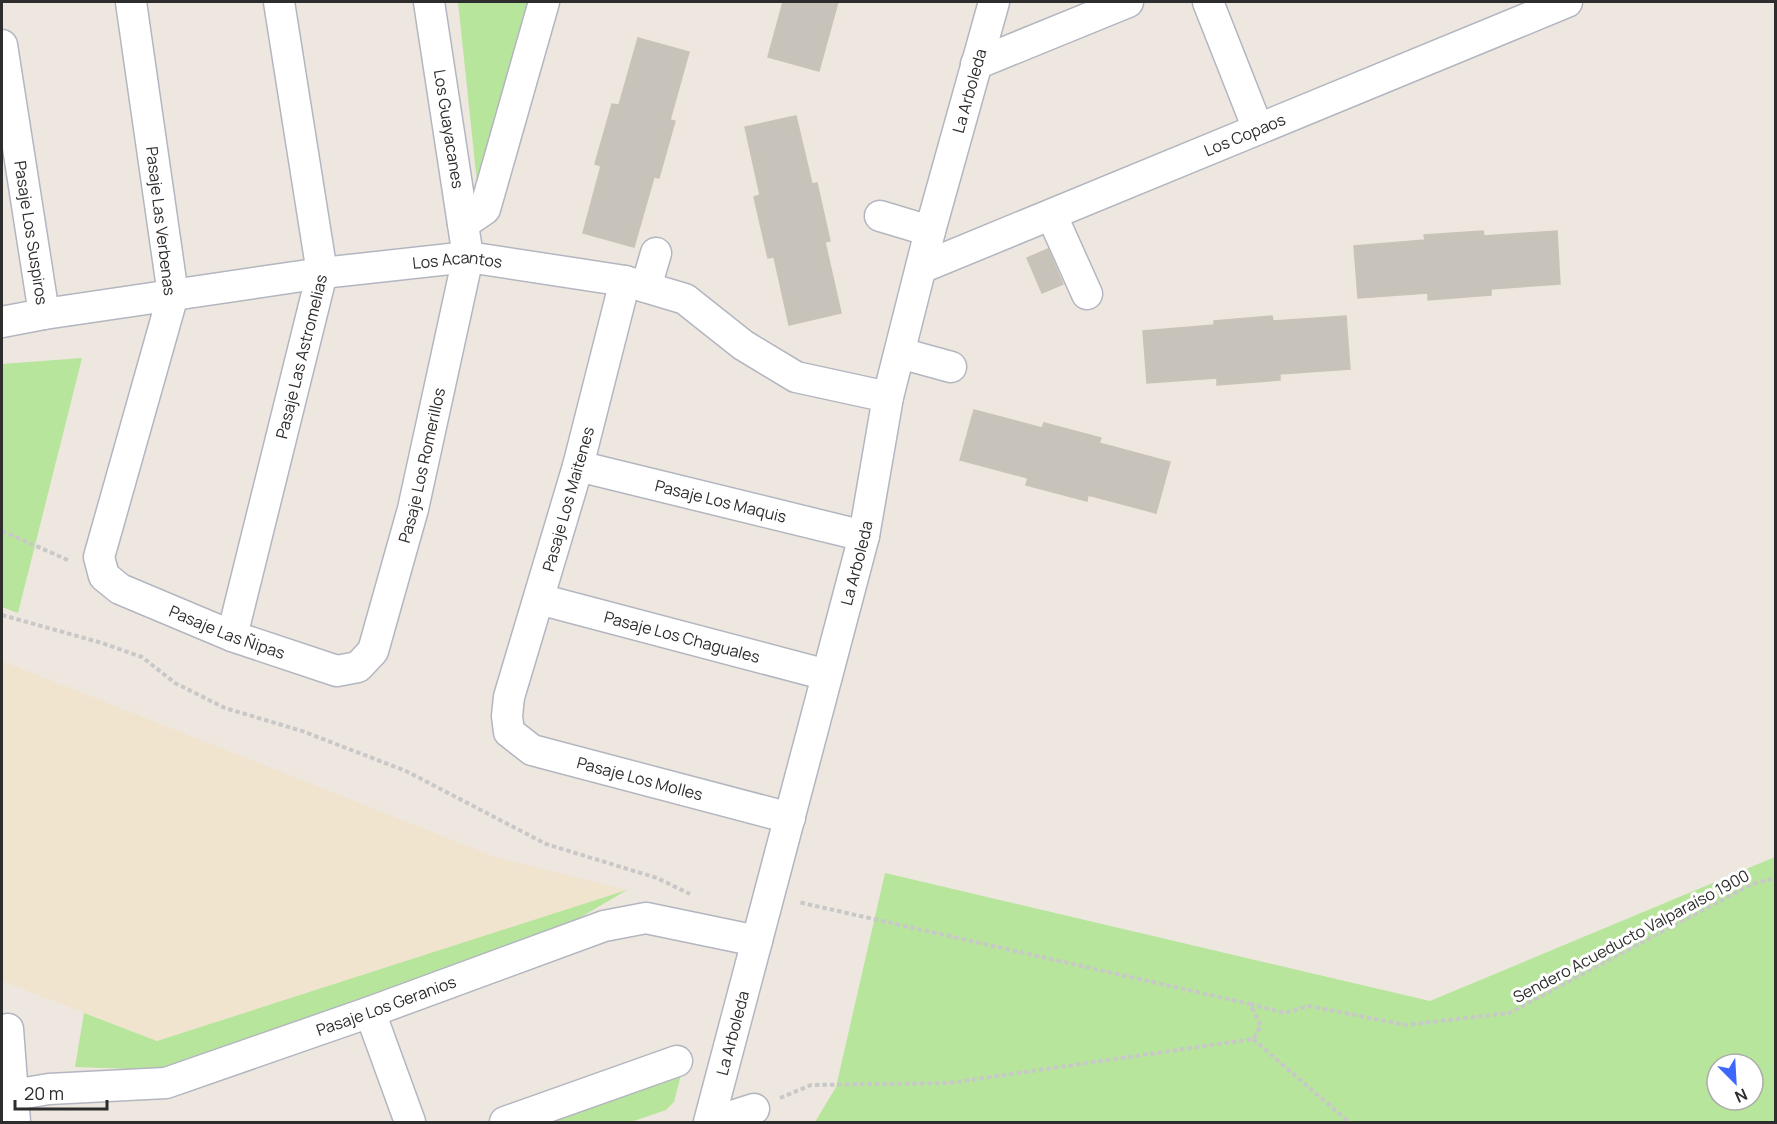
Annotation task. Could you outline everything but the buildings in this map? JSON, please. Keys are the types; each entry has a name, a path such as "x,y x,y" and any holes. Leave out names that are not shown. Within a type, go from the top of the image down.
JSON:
{"street":[{"name":"Pasaje Las Verbenas","path":"104,576 99,557 173,295 131,2"},
{"name":"Pasaje Las Astromelias","path":"232,636 322,273 279,2"},
{"name":"Los Guayacanes","path":"429,2 468,257"},
{"path":"463,224 486,209 544,2"},
{"name":"La Arboleda","path":"711,1122 864,536 888,397 930,231 994,2"},
{"path":"976,64 1128,2"},
{"path":"1208,2 1258,129"},
{"name":"Los Copaos","path":"921,268 1052,216 1561,3"},
{"name":"Pasaje Los Suspiros","path":"2,45 44,314"},
{"path":"880,216 930,231"},
{"path":"1052,216 1088,294"},
{"name":"Pasaje Los Maitenes","path":"507,716 509,697 578,466 636,284 657,253"},
{"name":"Los Acantos","path":"2,322 322,273 468,257 636,284 685,299 743,345 796,377 888,397"},
{"name":"Pasaje Los Romerillos","path":"358,667 373,651 413,508 468,257"},
{"path":"900,353 951,367"},
{"name":"Pasaje Los Maquis","path":"578,466 864,536"},
{"name":"Pasaje Las Ñipas","path":"104,576 120,589 232,636 337,671 358,667"},
{"name":"Pasaje Los Chaguales","path":"539,599 827,675"},
{"name":"Pasaje Los Molles","path":"507,716 509,732 532,750 790,818"},
{"name":"Pasaje Los Geranios","path":"14,1109 49,1089 165,1083 370,1012 604,926 646,918 757,941"},
{"path":"370,1012 410,1122"},
{"path":"8,1029 14,1109"},
{"path":"505,1122 677,1061"},
{"path":"711,1122 754,1109"}],"path":[{"path":"2,531 104,576"},
{"path":"2,615 102,643 142,657 175,683 225,708 302,731 406,771 546,844 657,878 700,899"},
{"name":"Sendero Acueducto Valparaíso 1900","path":"770,896 1285,1012 1309,1006 1406,1025 1509,1013 1752,884 1776,878"},
{"path":"1250,1004 1261,1026 1253,1039"},
{"path":"754,1109 811,1085 949,1083 1253,1039 1349,1122"}],"shaded area":[{"path":"2,661 498,858 627,890 157,1041 2,981"}],"green space":[{"path":"458,2 529,2 478,192"},
{"path":"82,358 18,613 2,607 2,364"},
{"path":"1775,857 1775,1122 815,1122 836,1087 885,873 1430,1001"},
{"path":"627,890 559,930 165,1070 75,1067 84,1013 157,1041"},
{"path":"683,1067 674,1102 666,1110 631,1122 529,1122"}]}
